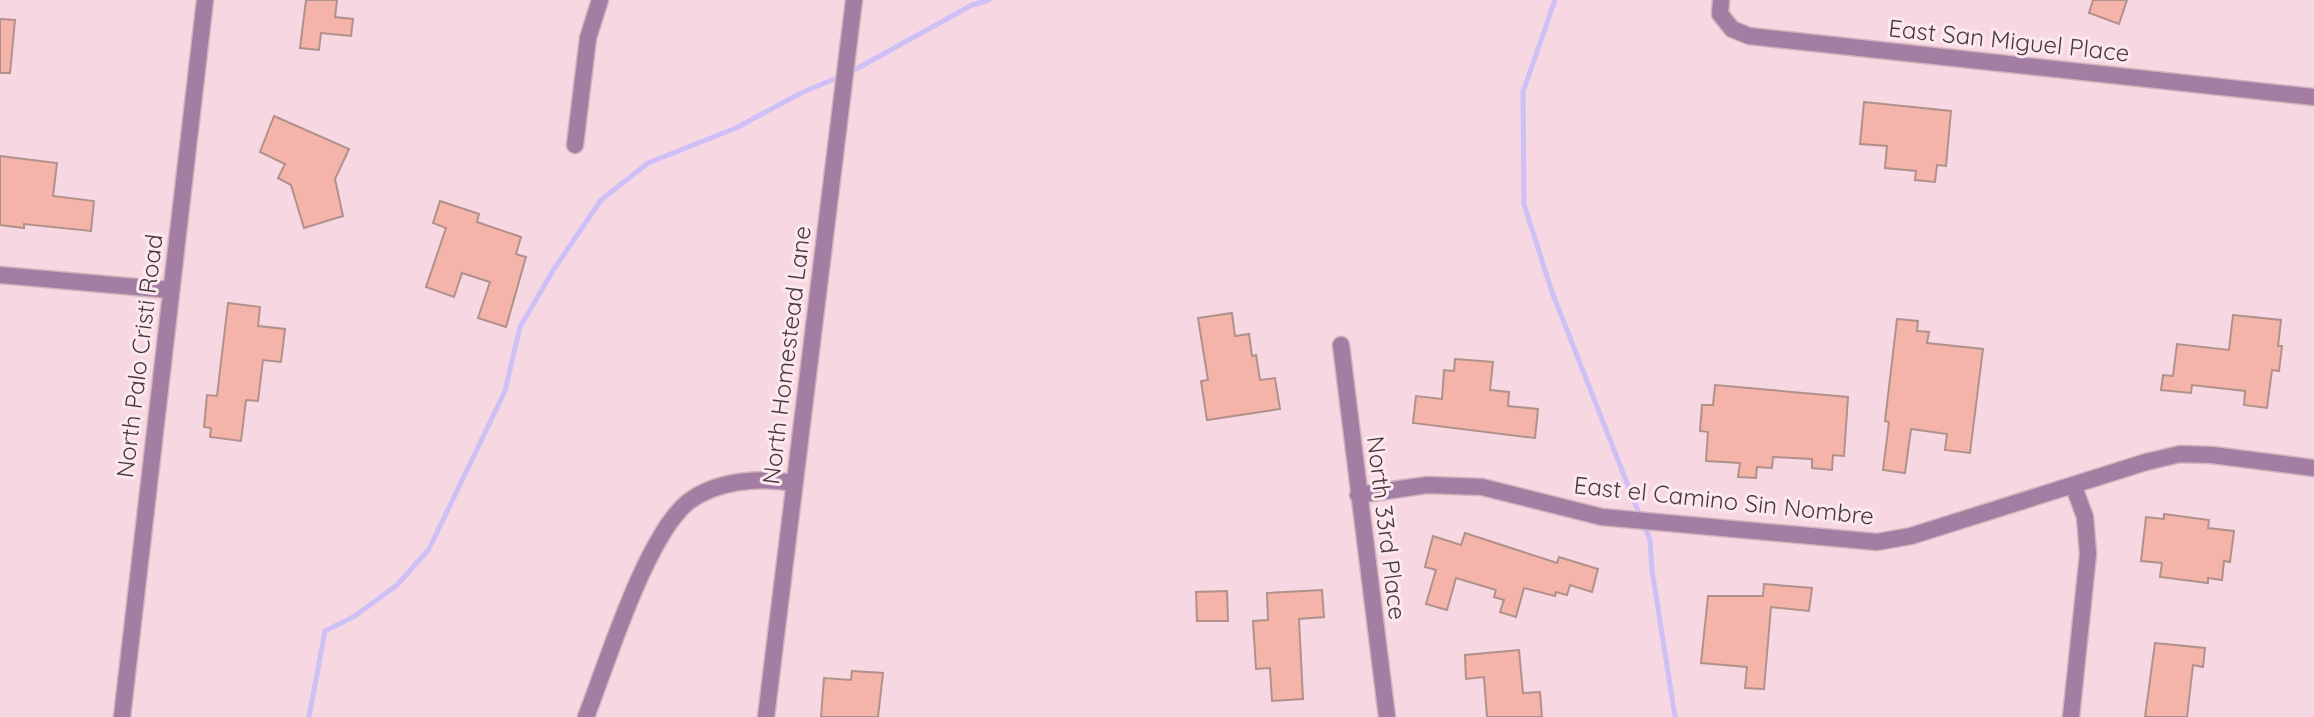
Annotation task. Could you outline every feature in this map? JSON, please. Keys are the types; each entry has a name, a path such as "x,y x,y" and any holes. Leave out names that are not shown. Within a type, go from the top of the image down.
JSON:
{"street":[{"name":"North Palo Cristi Road","path":"122,717 205,0"},
{"path":"575,145 588,38 600,0"},
{"name":"North Homestead Lane","path":"766,717 854,0"},
{"name":"East San Miguel Place","path":"1721,0 1720,14 1732,29 1749,36 2314,97"},
{"path":"0,275 170,290"},
{"name":"North 33rd Place","path":"1341,345 1387,717"},
{"name":"East el Camino Sin Nombre","path":"1358,495 1427,485 1482,487 1578,512 1632,520 1877,542 1911,536 2180,454 2314,468"},
{"path":"586,717 642,577 667,524 688,502 708,490 732,483 775,480 794,483"},
{"path":"2071,717 2088,554 2085,517 2074,487"}],"building":[{"path":"306,0 337,0 335,17 353,19 351,36 321,33 319,50 300,48"},
{"path":"2093,0 2127,0 2119,24 2089,13"},
{"path":"0,19 15,20 10,73 0,73"},
{"path":"1864,102 1951,111 1946,166 1937,165 1935,182 1915,180 1916,171 1885,168 1887,146 1860,144"},
{"path":"274,116 349,149 335,179 343,216 304,228 291,185 278,178 285,164 260,152"},
{"path":"0,156 57,163 53,196 94,201 91,231 24,224 24,228 0,225"},
{"path":"440,201 479,214 477,222 521,237 516,254 526,257 506,327 478,318 490,282 462,273 454,297 426,287 446,228 433,223"},
{"path":"228,303 260,307 258,326 285,329 281,362 263,360 258,401 246,400 241,441 210,437 211,428 204,427 207,395 217,396"},
{"path":"1232,313 1235,336 1249,334 1260,380 1275,378 1280,409 1207,420 1201,381 1208,380 1198,318"},
{"path":"2233,315 2281,320 2279,371 2272,370 2267,408 2244,405 2245,391 2192,385 2191,393 2161,390 2163,375 2173,376 2177,344 2229,350"},
{"path":"1897,319 1918,321 1917,331 1929,332 1927,343 1983,349 1970,453 1945,450 1947,434 1911,429 1905,473 1883,470 1889,422 1885,421"},
{"path":"1455,359 1493,362 1490,390 1509,392 1508,406 1538,409 1535,438 1413,423 1416,396 1442,399 1444,370 1454,371"},
{"path":"1715,385 1848,397 1844,456 1833,455 1832,470 1812,468 1812,459 1773,457 1772,468 1757,467 1756,478 1738,477 1740,463 1706,461 1708,432 1700,431 1702,405 1713,405"},
{"path":"2164,514 2209,520 2208,528 2234,531 2230,562 2224,561 2222,580 2208,578 2208,583 2160,577 2162,563 2141,561 2146,517 2164,519"},
{"path":"1465,533 1557,563 1559,557 1598,569 1592,592 1570,585 1567,595 1556,592 1555,596 1524,588 1516,617 1500,612 1504,600 1494,597 1496,590 1456,578 1447,610 1426,604 1436,570 1425,567 1433,536 1461,545"},
{"path":"1764,584 1812,588 1809,611 1771,607 1764,689 1745,688 1747,667 1701,663 1708,596 1763,596"},
{"path":"1322,590 1324,617 1299,619 1303,699 1272,701 1270,668 1256,669 1253,621 1268,620 1267,593"},
{"path":"1227,591 1228,621 1197,621 1196,592"},
{"path":"2155,643 2205,648 2203,667 2193,665 2187,717 2145,717"},
{"path":"1519,650 1523,693 1540,692 1542,717 1487,717 1484,677 1466,679 1465,655"},
{"path":"852,671 883,673 878,717 821,717 824,678 851,680"}],"waterway":[{"path":"849,73 972,5 989,0"},
{"path":"1555,0 1523,92 1524,204 1552,292 1640,516"},
{"path":"309,717 325,631 355,616 397,585 429,549 505,391 520,327 554,269 601,200 648,163 736,128 801,93 839,77"},
{"path":"1644,525 1650,540 1675,717"}]}
